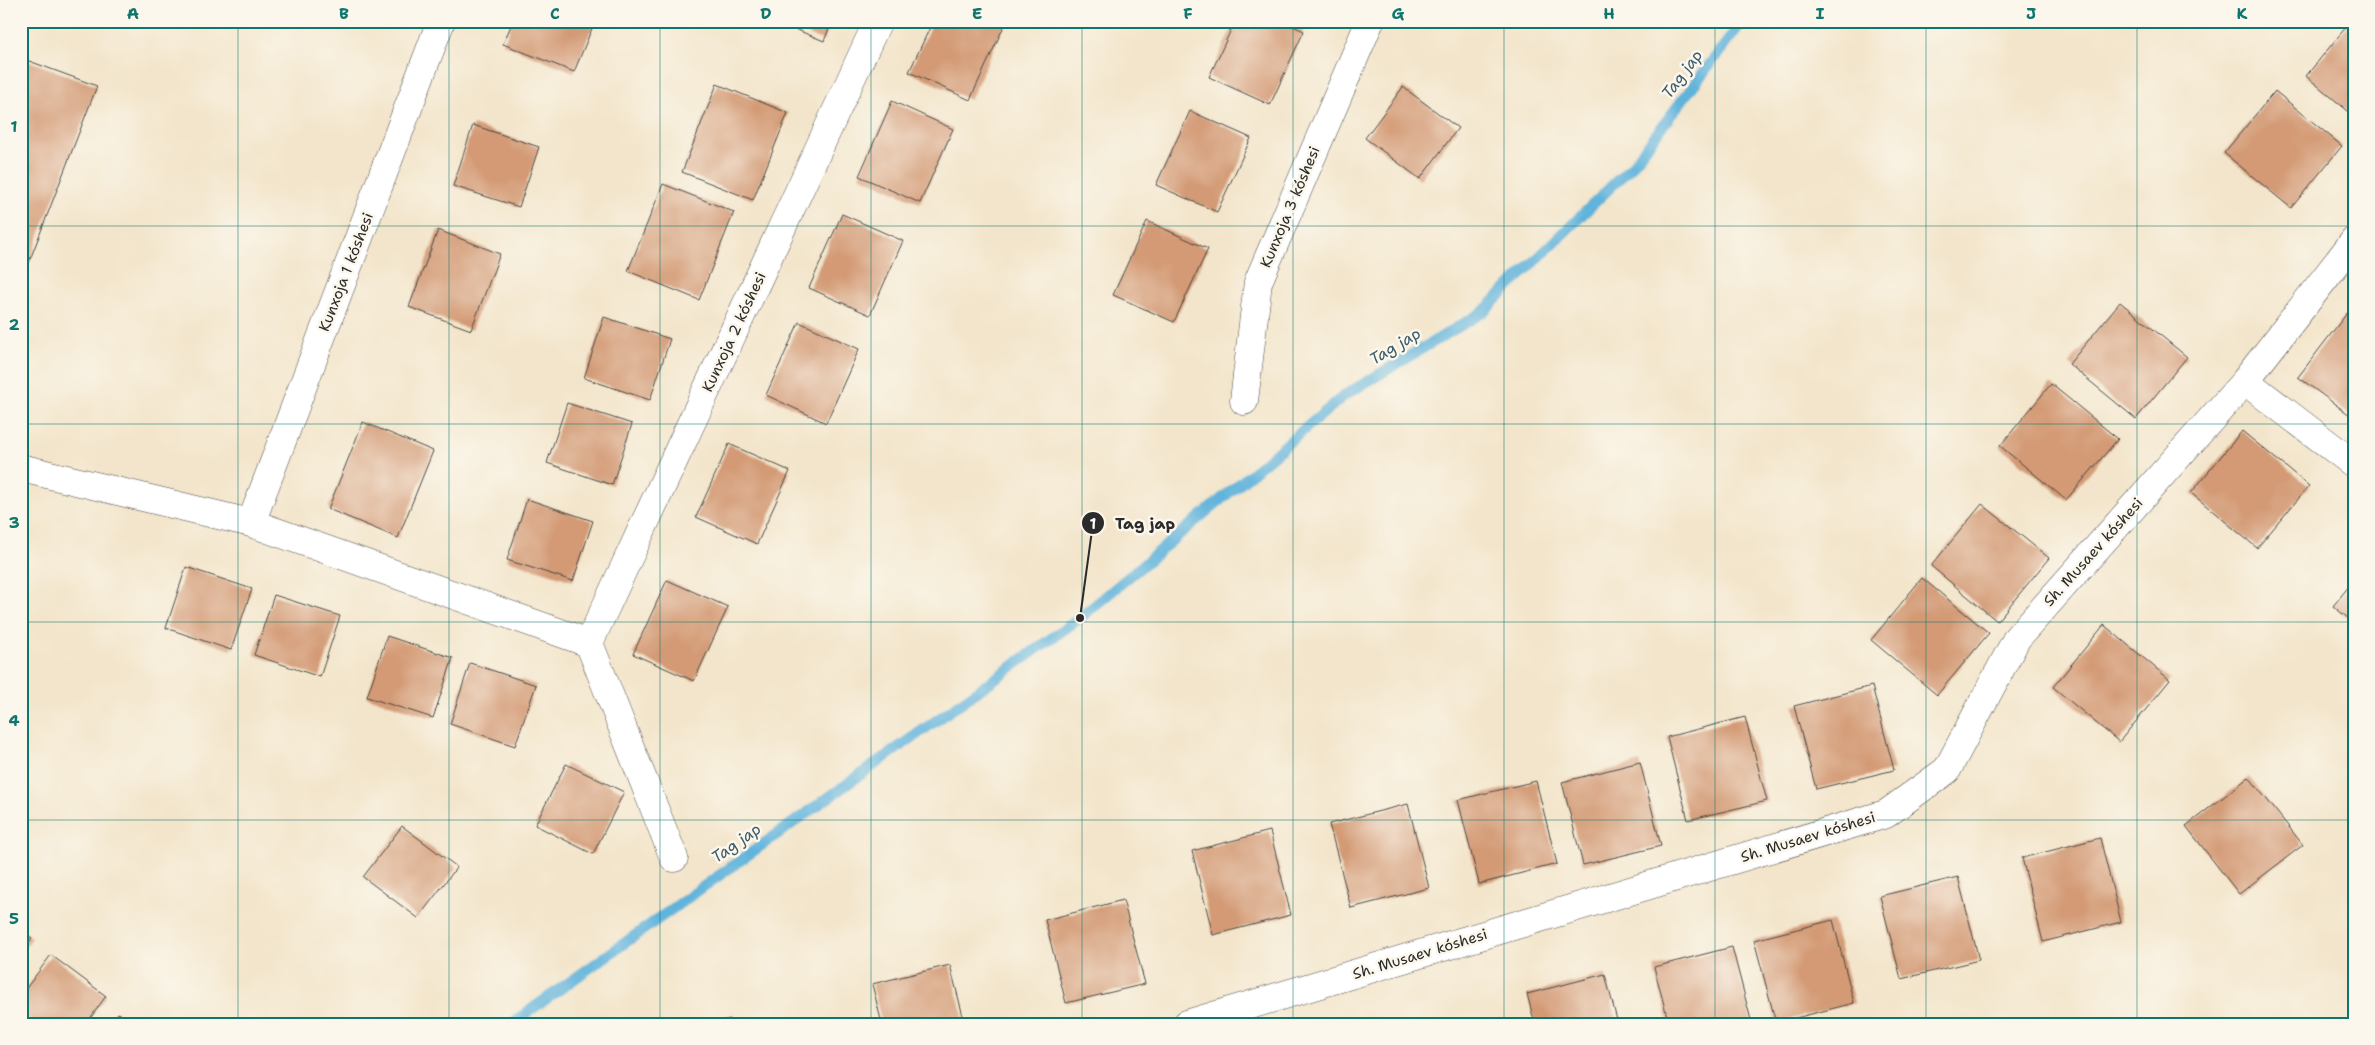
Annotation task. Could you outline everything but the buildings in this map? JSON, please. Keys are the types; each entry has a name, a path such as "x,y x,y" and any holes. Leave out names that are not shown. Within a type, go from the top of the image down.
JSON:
{"street":[{"name":"Kunxoja 1 kóshesi","path":"251,523 441,21"},
{"name":"Kunxoja 2 kóshesi","path":"589,643 878,21"},
{"name":"Kunxoja 3 kóshesi","path":"1244,401 1258,282 1370,21"},
{"name":"Sh. Musaev kóshesi","path":"1187,1024 1886,814 1947,770 2017,638 2245,382 2354,241"},
{"path":"2245,382 2354,464"},
{"path":"21,468 251,523 589,643 674,858"}],"waterway":[{"name":"Tag jap","path":"511,1024 1080,618 1345,395 1483,312 1631,167 1743,21"}],"place":[{"name":"Tag jap","path":"1080,618"}]}
